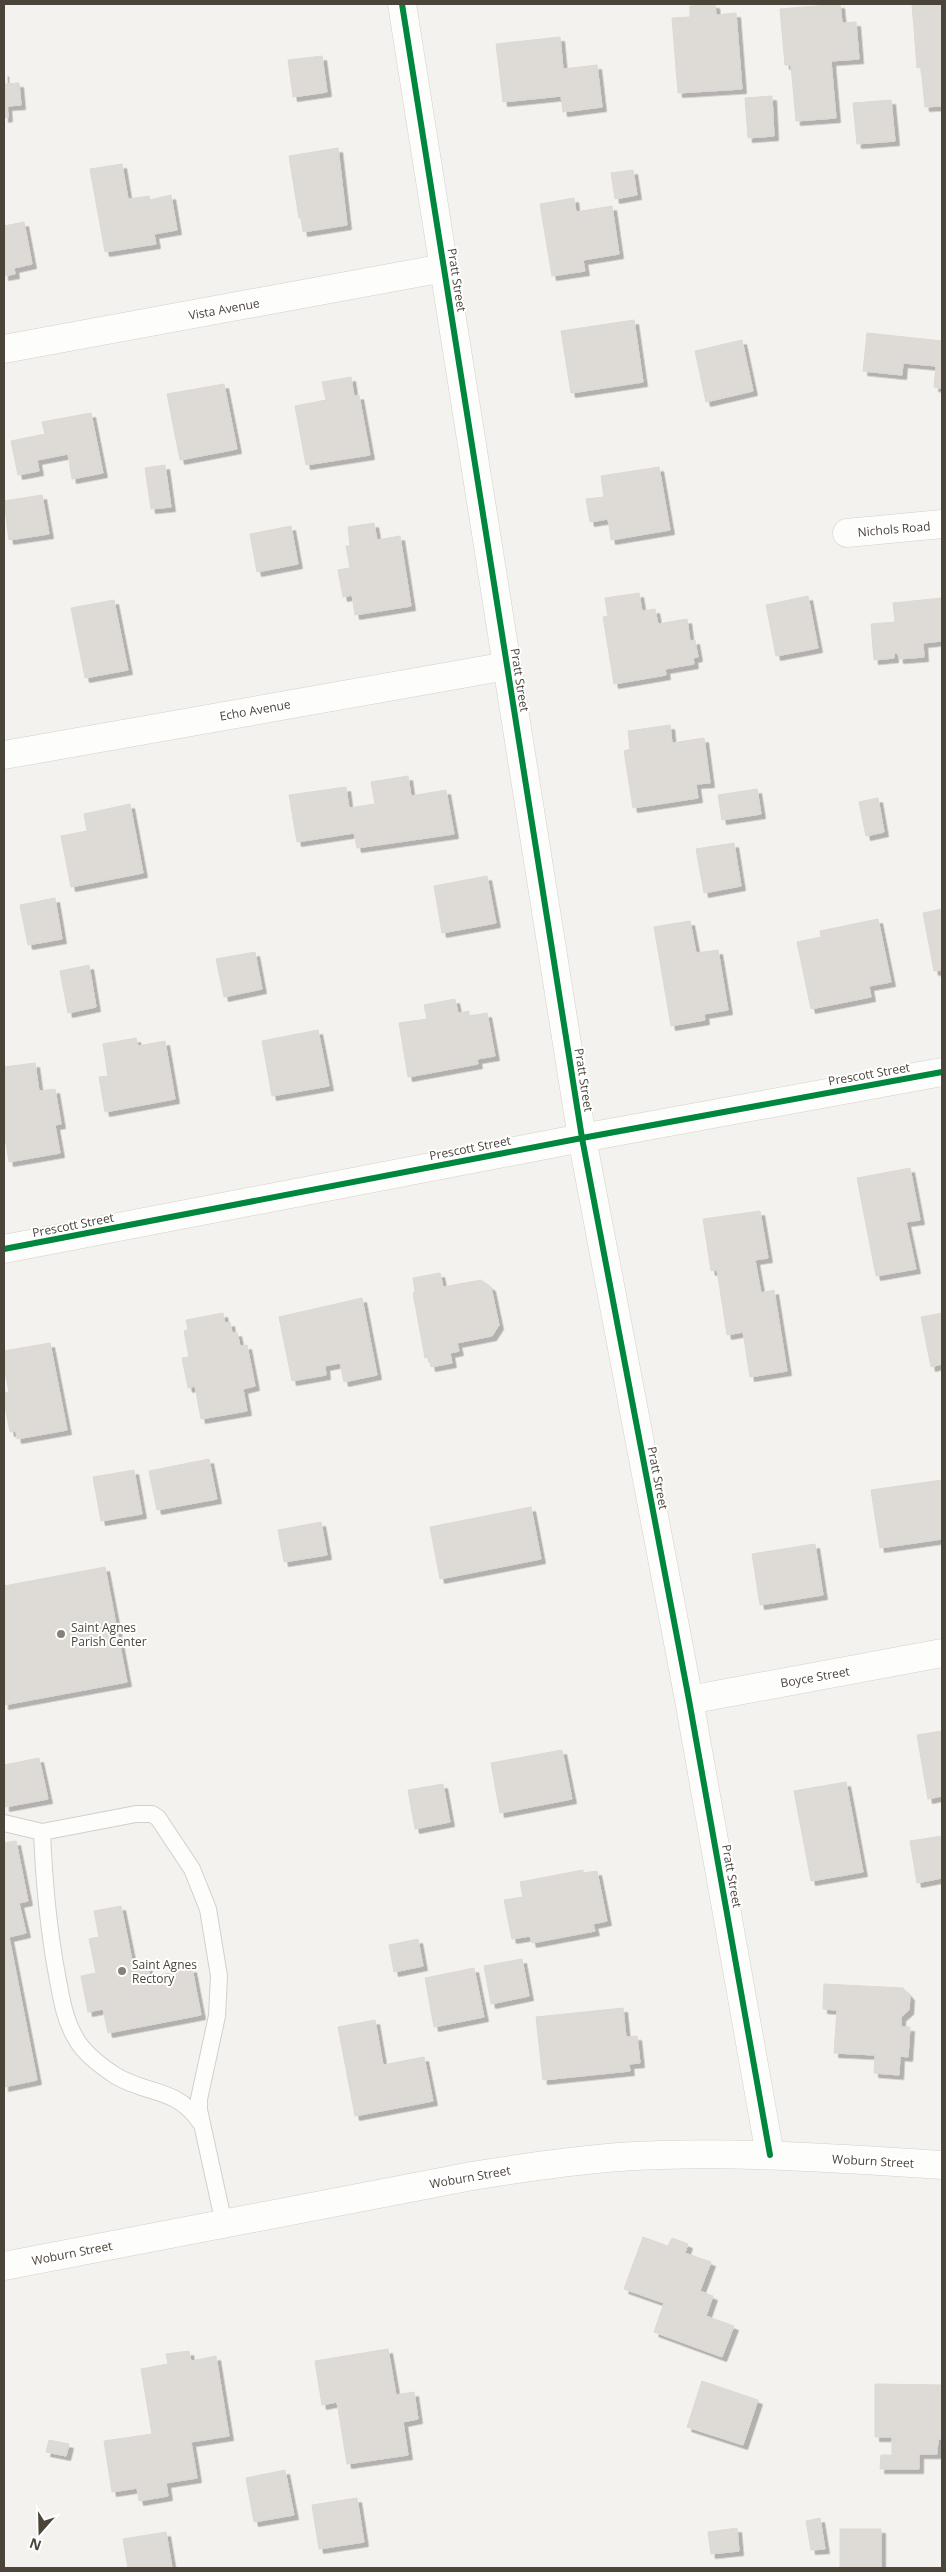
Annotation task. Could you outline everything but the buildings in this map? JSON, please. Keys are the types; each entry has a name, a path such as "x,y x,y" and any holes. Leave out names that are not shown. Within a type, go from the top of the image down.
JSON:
{"street":[{"name":"Pratt Street","path":"402,4 582,1138 688,1700 770,2155"},
{"name":"Vista Avenue","path":"4,350 444,268"},
{"name":"Nichols Road","path":"847,533 942,524"},
{"name":"Echo Avenue","path":"4,755 507,666"},
{"name":"Prescott Street","path":"4,1249 582,1138 942,1072"},
{"name":"Boyce Street","path":"688,1700 942,1653"},
{"name":"Woburn Street","path":"4,2266 472,2176 546,2164 619,2157 770,2155 942,2165"}],"lane":[{"path":"4,1823 42,1832 136,1814 152,1814 158,1818 192,1869 208,1909 216,1960 219,1996 199,2099 200,2122 224,2224"},
{"path":"42,1832 48,1927 61,1998 67,2020 75,2038 91,2057 117,2076 179,2100 193,2111 200,2122"}],"cycle path":[{"path":"402,4 582,1138 689,1700 770,2155"},
{"path":"4,1249 582,1138 942,1072"}],"place":[{"name":"Saint Agnes Parish Center","path":"61,1634"},
{"name":"Saint Agnes Rectory","path":"122,1971"}]}
